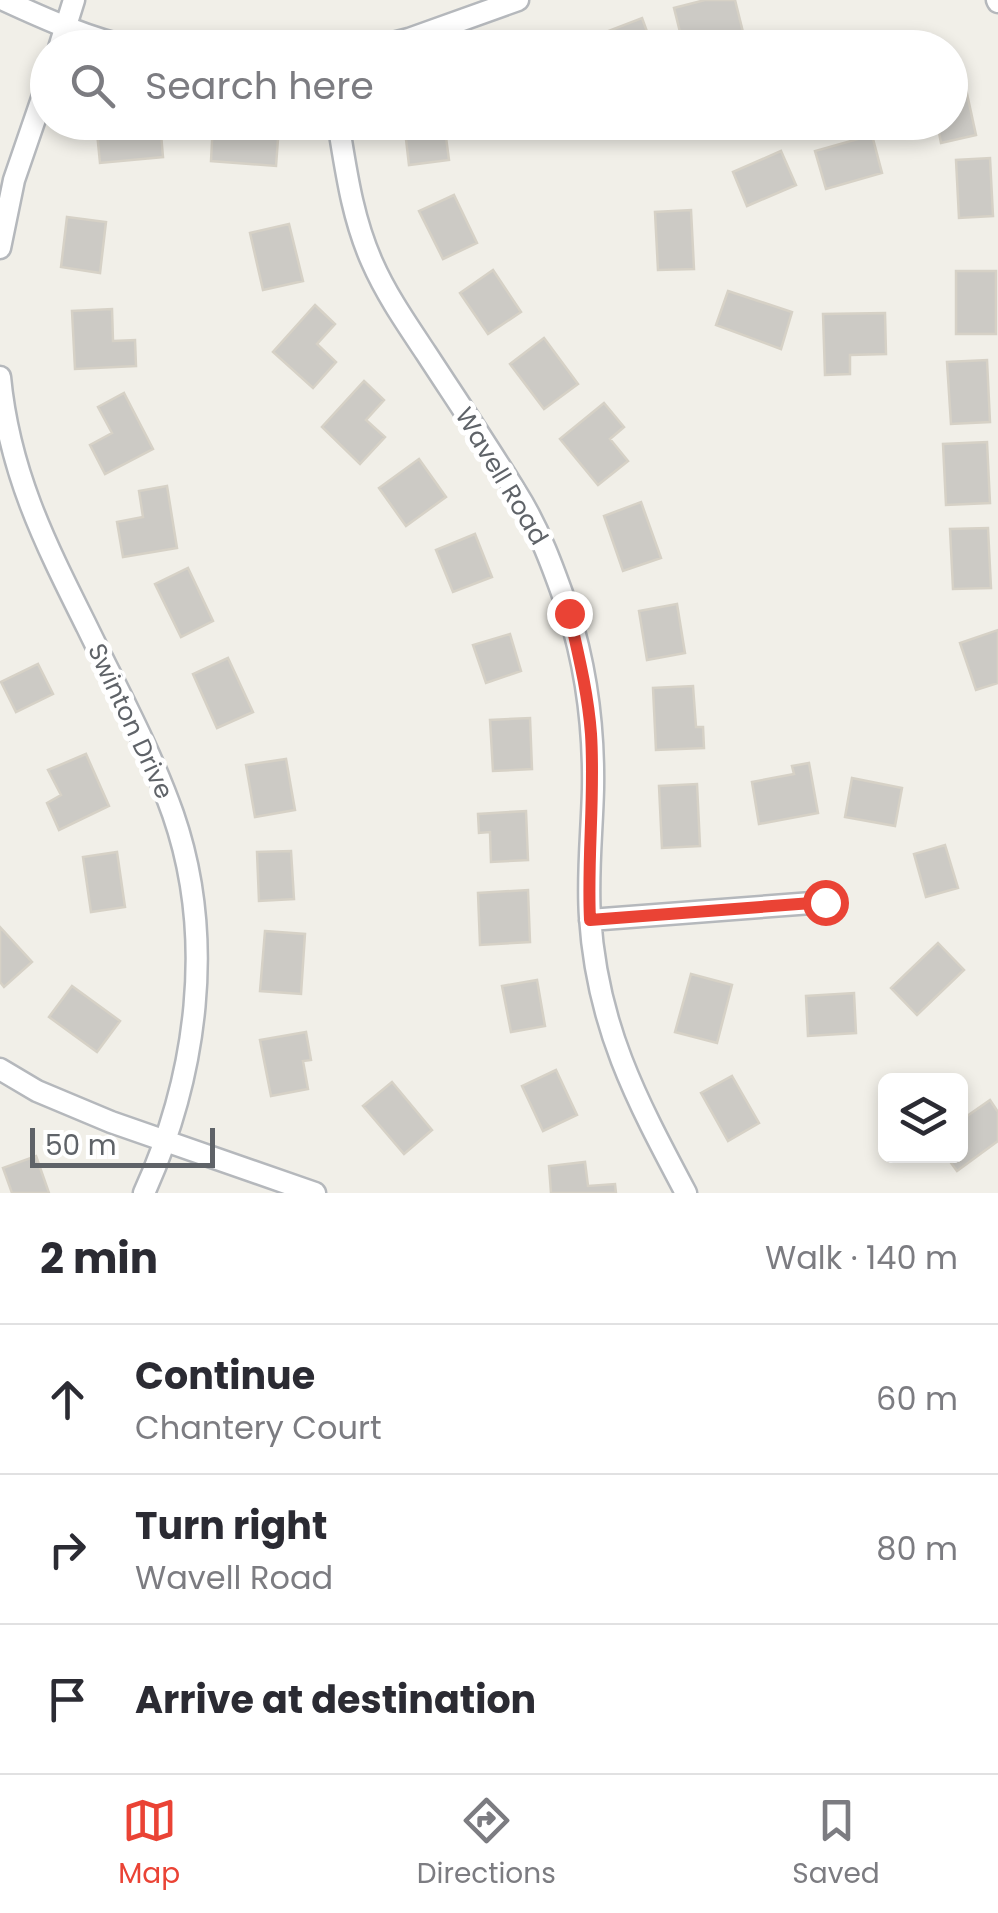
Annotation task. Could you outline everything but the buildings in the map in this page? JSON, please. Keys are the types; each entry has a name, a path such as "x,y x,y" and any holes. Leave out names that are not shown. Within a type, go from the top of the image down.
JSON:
{"street":[{"path":"4,0 77,30"},
{"path":"65,30 74,0"},
{"path":"437,30 518,0"},
{"path":"0,248 14,180 30,133"},
{"name":"Wavell Road","path":"341,140 350,193 372,260 402,318 519,496 546,550 569,613 584,674 591,732 588,882 596,975 614,1044 639,1105 686,1193"},
{"name":"Swinton Drive","path":"0,377 3,411 22,488 153,760 187,866 196,931 195,997 184,1080 166,1141 144,1193"},
{"path":"590,920 825,902"},
{"path":"0,1069 37,1091 111,1122 315,1193"}],"route":[{"path":"569,613 584,674 591,732 590,920 825,902"}]}
